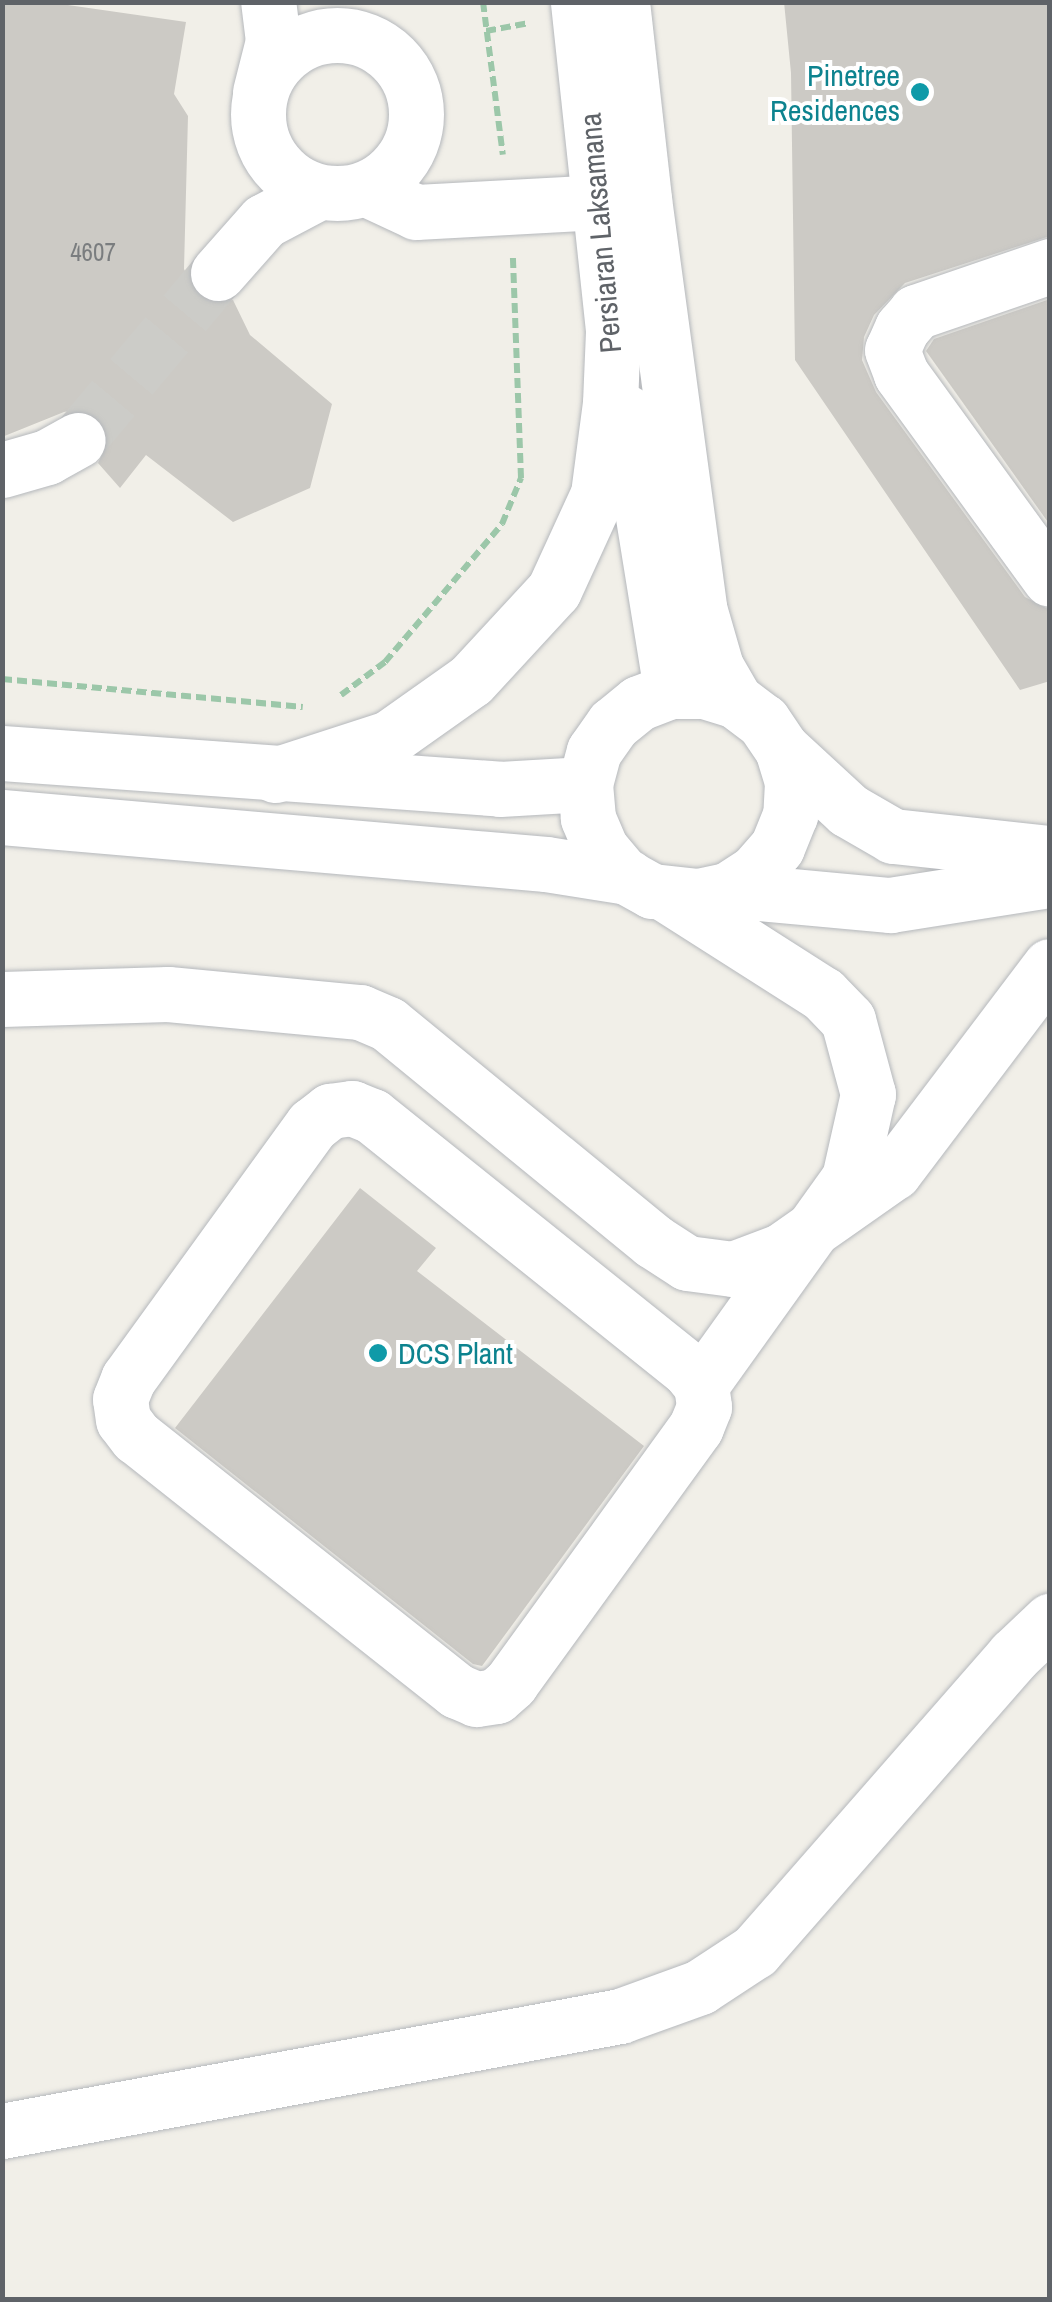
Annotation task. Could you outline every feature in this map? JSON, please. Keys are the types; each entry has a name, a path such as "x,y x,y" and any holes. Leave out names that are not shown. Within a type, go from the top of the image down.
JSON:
{"street":[{"path":"268,2 273,42 258,100 257,124 276,168 416,212 622,201 622,2"},
{"name":"Persiaran Laksamana","path":"578,2 622,201 699,608 716,667 736,701"},
{"path":"218,273 264,221 342,191 402,160 416,117 408,78 368,23 350,36 325,36 302,43 281,57 267,76 258,100"},
{"name":"Persiaran Laksamana","path":"275,775 389,738 471,680 554,590 598,494 610,403 622,201"},
{"path":"1050,266 916,312 902,328 892,350 901,374 1050,579"},
{"path":"613,330 671,691"},
{"path":"2,470 48,457 78,440"},
{"path":"701,1385 688,1369 372,1116 352,1108 330,1111 312,1125 128,1379 120,1399 123,1420 136,1437 457,1691 476,1699 496,1696 511,1683 673,1459 704,1407 701,1385 849,1178 868,1094 848,1020 823,994 648,886 601,849 588,818 586,784 594,751 612,724 640,702 671,691 704,691 736,701 763,721 782,748 848,810 893,836 1050,853"},
{"path":"727,890 755,872 777,847 790,815 792,782 782,748"},
{"name":"Persiaran Laksamana","path":"2,753 500,789 586,784"},
{"path":"2,816 546,864 648,886 890,906 1050,880"},
{"path":"2,1000 168,994 360,1012 388,1024 653,1242 687,1263 733,1269 782,1251 822,1219 894,1172 1050,966"},
{"path":"2,2131 620,2016 700,1988 755,1951 1014,1655 1050,1621"}],"path":[{"path":"337,697 386,662 491,538 502,524 521,478 511,207 482,2"},
{"path":"2,679 321,709"}],"building":[{"path":"2,2 47,2 186,22 174,94 188,116 184,269 197,296 213,304 233,300 250,335 332,404 310,488 233,522 146,455 120,488 98,463 109,440 105,424 93,413 80,409 64,412 2,437"},
{"path":"784,2 1050,2 1050,236 905,283 874,315 864,337 862,360 876,392 1025,597 1050,610 1050,681 1020,690 795,360 791,73"},
{"path":"1050,299 1050,525 926,351 934,339"},
{"name":"DCS Plant","path":"360,1188 436,1248 417,1271 644,1446 482,1666 473,1664 175,1428"}],"tunnel":[{"path":"78,440 218,273"}],"place":[{"name":"Pinetree Residences","path":"920,92"},
{"name":"DCS Plant","path":"378,1353"}]}
